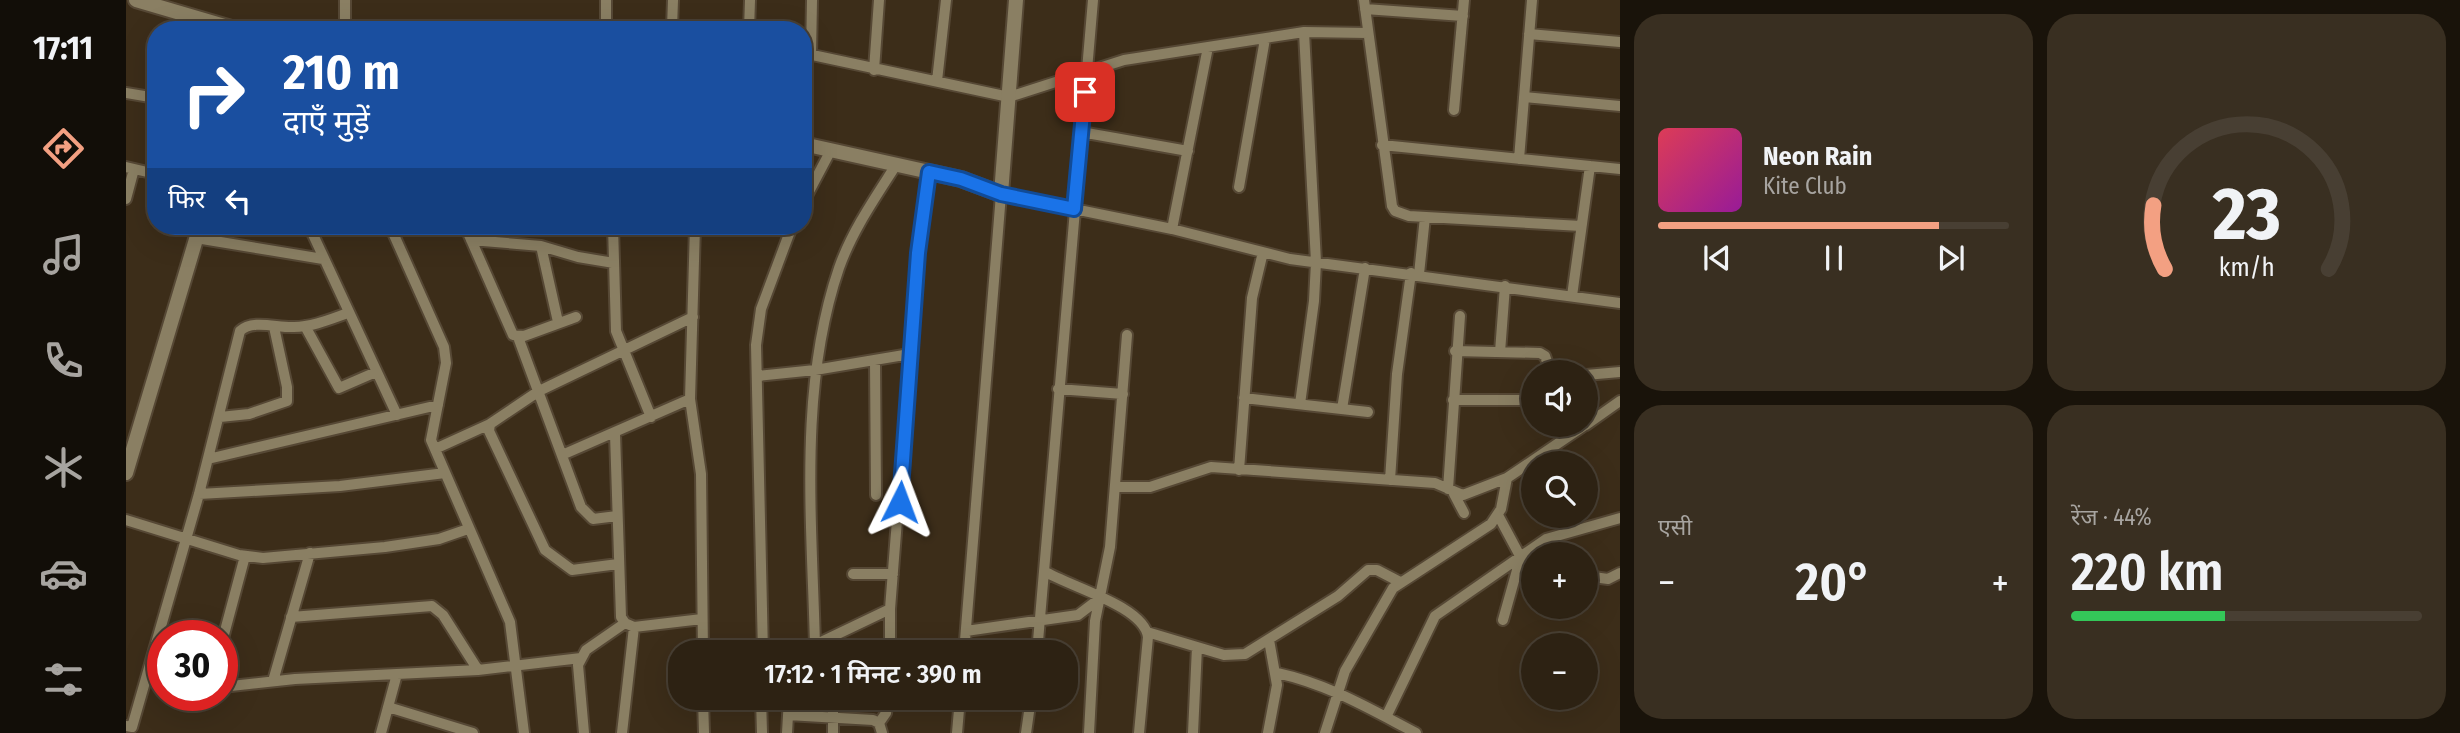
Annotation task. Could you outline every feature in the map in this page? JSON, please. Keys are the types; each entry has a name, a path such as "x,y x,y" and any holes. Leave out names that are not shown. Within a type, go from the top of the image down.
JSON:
{"street":[{"path":"136,0 207,21"},
{"path":"345,0 345,21"},
{"path":"606,0 606,21"},
{"path":"673,0 675,21"},
{"path":"749,21 750,0"},
{"path":"810,21 812,0"},
{"path":"874,70 879,0"},
{"path":"937,81 947,0"},
{"path":"965,640 1016,0"},
{"path":"1039,640 1093,0"},
{"path":"1454,110 1464,0"},
{"path":"1519,159 1532,0"},
{"path":"1463,16 1364,5 1392,206 1395,211 1409,216 1581,226"},
{"path":"812,55 1009,97 1124,61 1304,32 1368,33"},
{"path":"1300,404 1314,301 1316,262 1304,32"},
{"path":"1529,33 1620,42"},
{"path":"1239,187 1265,39"},
{"path":"1172,229 1208,47"},
{"path":"126,93 147,97"},
{"path":"1524,97 1620,106"},
{"path":"1081,132 1188,151"},
{"path":"1382,145 1620,169"},
{"path":"812,146 961,179 1001,194 1172,229 1263,252 1316,262 1415,273 1620,303"},
{"path":"812,186 831,150"},
{"path":"815,640 812,509 815,370 839,268 855,231 896,165"},
{"path":"1572,296 1590,166"},
{"path":"126,199 130,168"},
{"path":"890,640 890,609 918,253 929,172"},
{"path":"1390,480 1397,374 1425,217"},
{"path":"126,473 197,235"},
{"path":"212,235 323,259"},
{"path":"313,235 397,415"},
{"path":"394,235 444,347 446,363 431,440 510,622 524,733"},
{"path":"469,235 509,328 518,337 581,507 593,519 617,516"},
{"path":"613,235 616,331 651,417"},
{"path":"695,235 690,399 701,474 703,640"},
{"path":"762,640 758,545 756,345 761,309 789,235"},
{"path":"471,240 541,246 578,257 614,263"},
{"path":"541,246 558,322"},
{"path":"1239,470 1252,298 1263,252"},
{"path":"1342,409 1365,268"},
{"path":"1500,352 1506,286"},
{"path":"126,726 132,727 220,417 240,331 254,324 274,327 305,326 348,313"},
{"path":"1460,316 1452,400 1451,491 1464,513"},
{"path":"518,337 576,317"},
{"path":"435,449 490,424 538,391 693,317"},
{"path":"305,326 339,388 376,372"},
{"path":"220,417 249,414 287,401 287,387 274,327"},
{"path":"1088,733 1095,621 1110,547 1127,335"},
{"path":"1455,351 1541,353 1546,360"},
{"path":"758,376 815,370 910,354"},
{"path":"875,361 876,495"},
{"path":"1598,374 1620,372"},
{"path":"1058,389 1123,394"},
{"path":"1244,398 1368,412"},
{"path":"562,455 690,399"},
{"path":"1452,400 1521,400"},
{"path":"1598,416 1620,401"},
{"path":"208,459 438,405"},
{"path":"490,424 489,431 545,550 572,570 618,564"},
{"path":"615,434 618,609 629,625 622,733"},
{"path":"1116,486 1150,487 1211,467 1435,483 1463,495 1507,478 1567,437"},
{"path":"199,494 340,486 445,473"},
{"path":"1325,733 1337,691 1356,650 1400,582 1491,524 1499,515 1507,478"},
{"path":"1499,515 1517,560 1503,620"},
{"path":"1387,717 1435,616 1546,539 1620,518"},
{"path":"126,520 245,556 263,558 439,539 468,529"},
{"path":"272,681 310,553"},
{"path":"228,620 245,556"},
{"path":"1517,560 1521,561"},
{"path":"1044,571 1099,599 1123,606 1147,632 1224,655 1245,653 1269,640 1338,596 1368,570 1377,570 1400,582"},
{"path":"853,573 893,574"},
{"path":"1598,578 1608,579 1620,573"},
{"path":"966,631 1078,615 1099,599"},
{"path":"292,617 432,606 443,615 478,670"},
{"path":"826,640 890,609"},
{"path":"584,733 578,665 586,650 629,625 702,619"},
{"path":"1139,733 1147,632"},
{"path":"1268,733 1277,673 1269,640"},
{"path":"1193,733 1197,647"},
{"path":"238,685 478,670 581,658"},
{"path":"1277,673 1311,681 1337,691 1416,733"},
{"path":"381,733 397,674"},
{"path":"388,707 473,733"},
{"path":"703,710 704,733"},
{"path":"761,710 762,733"},
{"path":"787,733 788,710"},
{"path":"833,733 835,710"},
{"path":"788,715 835,717 880,728 886,710"},
{"path":"957,733 959,710"},
{"path":"1026,733 1029,710"}],"route":[{"path":"900,502 918,253 929,172 961,179 1001,194 1074,209 1085,92"}]}
